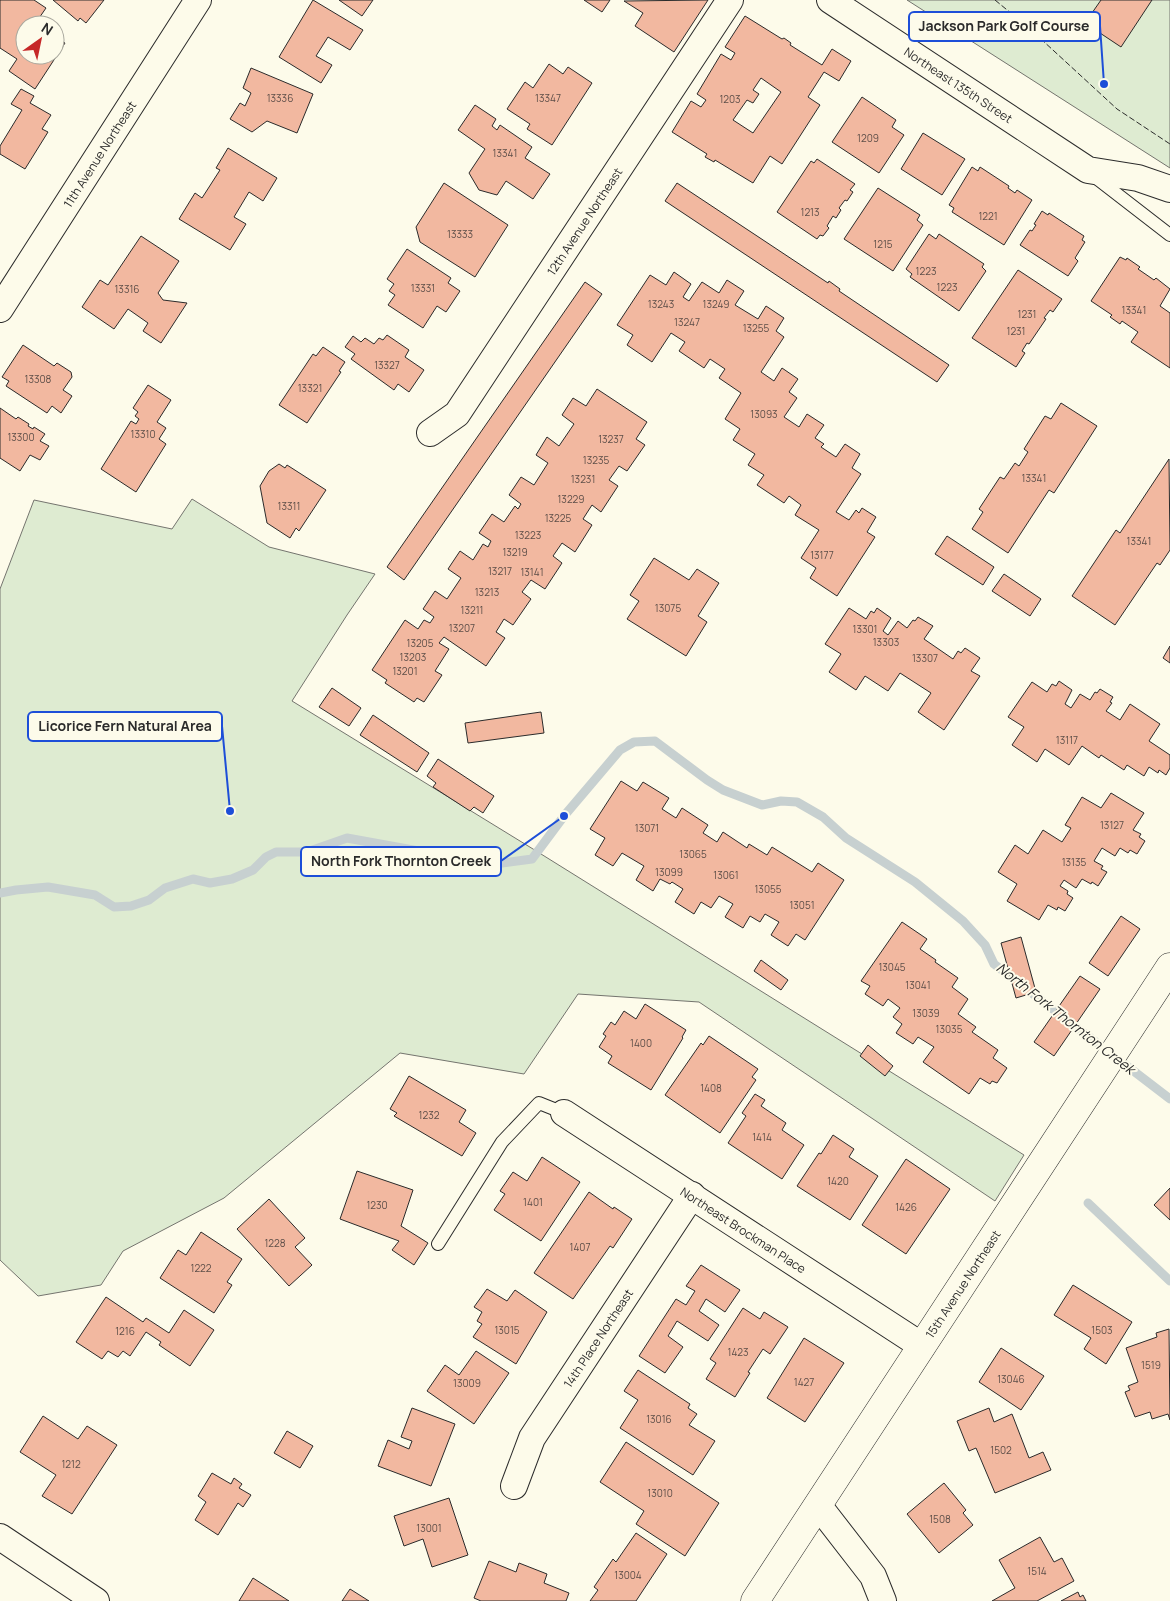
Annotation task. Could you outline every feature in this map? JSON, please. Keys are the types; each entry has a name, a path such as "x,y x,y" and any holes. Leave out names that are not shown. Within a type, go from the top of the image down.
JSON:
{"main road":[{"name":"15th Avenue Northeast","path":"755,1601 1170,967"}],"street":[{"name":"11th Avenue Northeast","path":"0,309 198,0"},
{"name":"12th Avenue Northeast","path":"430,433 457,414 730,0"},
{"name":"Northeast 135th Street","path":"830,0 1088,170 1138,178 1170,189"},
{"name":"Northeast Brockman Place","path":"564,1113 922,1346"},
{"name":"14th Place Northeast","path":"514,1486 532,1438 692,1195"},
{"path":"818,1505 874,1576 883,1601"},
{"path":"0,1537 96,1601"}],"lane":[{"name":"Northeast 135th Street","path":"1088,170 1170,235"},
{"path":"438,1244 502,1142 539,1103 564,1113"}],"green space":[{"path":"907,0 1170,0 1170,168"},
{"path":"192,499 269,547 375,574 292,701 1024,1155 995,1201 699,1002 578,994 524,1074 400,1053 224,1198 123,1251 101,1285 38,1296 0,1260 0,589 34,500 172,529"}],"building":[{"path":"0,0 34,0 46,8 41,15 15,15 15,58 0,48"},
{"path":"53,0 104,0 86,23 80,18 78,21"},
{"path":"313,0 363,30 350,50 328,37 316,56 332,65 321,83 279,57"},
{"path":"339,0 373,0 362,16"},
{"path":"584,0 610,0 602,12"},
{"path":"708,0 674,52 635,26 643,13 624,1"},
{"path":"1101,0 1152,0 1121,47 1085,23"},
{"path":"745,16 782,39 784,38 791,43 790,45 822,65 832,49 851,61 839,81 824,72 808,97 820,105 782,164 770,156 753,183 715,160 714,162 705,157 707,154 672,132 691,101 701,107 706,100 697,94 721,54 731,60 735,53 725,47","holes":["761,78 781,92 753,133 733,120 747,100 753,103 759,94 753,90"]},
{"path":"15,62 15,65 51,65 35,89 9,71"},
{"path":"549,64 563,74 568,67 592,83 552,145 527,129 530,124 507,109 525,82 533,88"},
{"path":"251,68 313,94 297,133 267,121 252,132 230,119 240,103 245,106 251,93 243,88"},
{"path":"21,89 34,96 30,103 51,115 42,129 48,132 25,169 0,154 0,146 22,110 11,104"},
{"path":"862,97 896,120 892,127 904,135 879,173 832,142"},
{"path":"475,105 496,119 492,126 497,130 500,125 532,147 525,158 550,174 533,199 506,181 497,195 479,190 469,173 485,149 458,130"},
{"path":"923,133 965,159 942,195 901,169"},
{"path":"228,148 277,178 263,201 249,192 234,217 246,224 230,250 179,219 195,193 202,198 220,170 216,168"},
{"path":"817,159 855,184 850,190 853,192 847,201 845,200 839,208 841,210 836,218 833,216 827,226 829,228 823,236 820,235 817,239 777,212 811,161 814,163"},
{"path":"972,167 978,171 980,167 1009,186 1008,188 1015,193 1017,190 1032,200 1004,245 952,212 954,208 949,205"},
{"path":"444,183 508,225 475,277 420,242 416,227"},
{"path":"677,183 828,283 829,281 840,289 839,291 949,365 937,382 665,201"},
{"path":"878,188 920,215 917,220 923,225 893,271 844,239"},
{"path":"1042,211 1048,215 1049,213 1084,236 1082,240 1085,242 1075,258 1078,261 1068,276 1020,245 1030,230 1032,231 1036,225 1034,224"},
{"path":"929,234 936,239 939,234 984,264 982,267 986,271 959,311 910,277 912,274 906,269"},
{"path":"141,236 179,261 158,293 163,300 187,303 161,343 143,331 148,323 128,309 114,329 82,307 100,280 108,285"},
{"path":"407,249 451,278 448,283 460,291 446,312 437,306 423,328 388,305 395,295 389,291 394,284 387,279"},
{"path":"1120,257 1126,260 1127,258 1140,267 1138,269 1154,280 1156,278 1170,289 1160,306 1170,313 1170,368 1131,342 1138,332 1122,321 1120,324 1110,317 1112,315 1091,301"},
{"path":"1018,270 1062,299 1053,312 1050,310 1029,344 1027,343 1022,351 1025,353 1016,367 972,338"},
{"path":"674,272 691,284 683,297 689,301 702,282 719,293 727,280 744,291 735,305 758,319 766,306 784,318 776,331 784,337 761,372 774,381 782,368 798,379 789,392 797,398 784,417 799,427 807,414 824,425 815,438 824,444 821,447 836,457 845,444 860,454 852,468 861,474 836,512 849,520 856,510 859,513 862,508 876,517 867,532 875,537 837,596 810,578 816,568 801,558 819,530 795,515 801,505 789,496 784,503 757,485 764,475 748,465 755,454 733,440 740,429 725,419 741,393 719,378 725,369 710,359 704,368 679,351 685,342 671,333 652,362 627,345 633,335 617,325 650,275 666,285"},
{"path":"585,282 602,294 404,580 387,567"},
{"path":"387,335 409,350 405,357 424,370 409,392 398,384 394,390 351,359 355,354 345,347 353,336 361,342 365,338 374,344 379,338 383,340"},
{"path":"23,345 54,366 57,363 71,372 72,377 63,390 72,396 61,413 52,406 47,413 6,386 9,381 2,377"},
{"path":"323,347 345,362 339,371 341,372 307,423 279,405 313,354 316,356"},
{"path":"148,385 171,400 157,422 166,428 159,439 166,444 136,492 101,469 131,421 136,424 139,419 135,416 138,412 133,408"},
{"path":"597,389 647,422 636,439 645,445 627,471 619,466 609,480 618,486 601,512 592,505 583,519 592,525 575,552 562,543 553,556 562,563 545,589 531,580 522,592 531,599 513,625 504,619 496,632 505,638 486,666 444,637 439,643 449,649 435,671 442,675 424,702 417,698 414,702 385,683 387,680 372,670 405,620 418,629 424,620 430,623 434,617 423,609 435,591 447,599 461,578 448,569 460,551 473,560 483,544 488,547 491,541 479,533 492,514 504,522 515,506 518,509 521,504 509,495 521,477 534,485 548,463 536,455 547,437 559,446 574,424 562,415 573,398 586,406"},
{"path":"1061,403 1097,426 1054,493 1049,490 1008,553 972,529 983,512 979,509 1000,477 1004,479 1015,463 1019,466 1028,452 1024,449 1045,416 1051,419"},
{"path":"0,408 16,419 18,417 29,424 28,426 33,429 34,427 45,434 40,441 49,446 40,460 30,455 20,471 0,458"},
{"path":"1169,459 1170,550 1160,565 1157,563 1115,625 1072,596 1116,530 1120,533"},
{"path":"279,464 285,468 287,465 326,490 299,531 296,528 290,538 267,523 260,486 269,471"},
{"path":"947,536 994,567 983,585 935,554"},
{"path":"654,558 689,580 697,569 719,583 698,616 707,622 686,656 627,619 639,601 630,595"},
{"path":"1004,574 1041,599 1030,616 992,591"},
{"path":"849,608 866,619 871,611 874,613 877,608 891,618 883,631 888,635 898,621 907,628 918,617 933,626 924,639 953,659 958,651 961,653 965,648 980,658 971,671 980,676 944,730 918,712 931,693 900,673 888,691 865,676 856,690 829,672 841,654 825,644"},
{"path":"1170,646 1170,663 1163,658"},
{"path":"1059,681 1072,690 1065,704 1071,708 1080,694 1090,700 1095,692 1097,693 1100,689 1113,697 1110,702 1112,703 1106,711 1120,720 1130,704 1160,724 1149,741 1170,755 1170,768 1166,775 1159,770 1158,773 1149,767 1144,776 1127,765 1124,770 1101,755 1099,758 1082,746 1069,765 1045,749 1037,762 1012,745 1024,727 1008,717 1032,682 1047,692 1052,684 1056,686"},
{"path":"332,688 361,708 349,726 319,707"},
{"path":"541,712 544,733 468,743 465,723"},
{"path":"373,715 429,753 417,772 360,735"},
{"path":"438,759 494,796 483,813 474,807 470,811 433,787 436,783 427,776"},
{"path":"621,781 637,791 643,782 669,798 662,809 676,818 682,808 708,825 703,833 717,842 723,832 747,848 749,844 767,855 772,847 812,872 818,863 844,880 805,940 796,934 788,946 771,935 779,922 765,914 760,922 750,916 743,928 725,917 733,904 719,896 711,908 701,902 694,914 675,902 683,889 672,882 670,884 660,879 653,891 636,880 644,866 622,853 613,866 595,855 605,838 590,829"},
{"path":"1111,793 1144,813 1133,830 1141,834 1139,837 1145,841 1137,854 1130,850 1128,853 1120,848 1115,856 1102,848 1094,861 1103,866 1101,869 1107,872 1098,886 1082,879 1076,888 1064,880 1060,886 1068,891 1067,894 1073,898 1065,911 1058,907 1057,910 1048,905 1039,920 1007,901 1017,884 998,872 1015,845 1028,854 1043,830 1062,842 1071,828 1065,825 1082,797 1101,808"},
{"path":"1121,916 1140,929 1108,976 1089,963"},
{"path":"902,922 927,939 920,949 958,978 952,987 968,999 958,1014 976,1027 972,1032 998,1050 993,1058 1007,1068 997,1083 992,1081 990,1084 980,1078 969,1094 923,1062 934,1047 918,1037 913,1044 896,1033 902,1024 893,1017 900,1008 888,999 883,1006 865,994 870,986 861,981"},
{"path":"1021,937 1036,992 1016,998 1001,943"},
{"path":"761,960 788,980 781,990 754,971"},
{"path":"1080,976 1100,989 1054,1056 1034,1042"},
{"path":"645,1004 686,1030 651,1090 608,1063 612,1056 599,1047 606,1036 603,1034 611,1022 615,1025 624,1011 636,1019"},
{"path":"709,1036 758,1069 752,1077 756,1080 720,1133 665,1095 701,1043 703,1045"},
{"path":"868,1045 893,1066 885,1076 860,1056"},
{"path":"409,1076 466,1110 459,1122 476,1133 462,1156 394,1116 397,1113 390,1109"},
{"path":"755,1094 765,1100 761,1106 786,1123 782,1130 804,1145 782,1179 728,1143 746,1116 742,1113"},
{"path":"833,1135 854,1149 849,1157 878,1176 850,1220 797,1186"},
{"path":"542,1157 580,1182 541,1241 494,1210 505,1194 500,1191 513,1172 527,1181"},
{"path":"906,1159 950,1189 906,1254 862,1225"},
{"path":"357,1171 413,1190 401,1226 428,1243 414,1265 392,1250 399,1241 340,1219"},
{"path":"1170,1188 1170,1220 1154,1205"},
{"path":"589,1192 613,1209 614,1207 632,1219 613,1248 610,1246 573,1299 534,1273"},
{"path":"269,1199 305,1238 295,1247 312,1265 289,1286 237,1229"},
{"path":"201,1232 242,1259 227,1282 232,1285 214,1313 160,1278 178,1250 186,1255"},
{"path":"701,1265 740,1290 725,1312 706,1299 699,1311 719,1325 708,1341 677,1321 668,1336 683,1347 665,1373 639,1356 676,1299 686,1305 695,1291 686,1286"},
{"path":"1073,1285 1132,1322 1106,1364 1084,1349 1091,1338 1054,1315"},
{"path":"487,1289 507,1301 515,1290 547,1312 516,1364 473,1337 482,1324 477,1321 482,1312 474,1307"},
{"path":"106,1297 143,1322 146,1318 169,1333 184,1310 214,1330 190,1366 159,1345 161,1342 146,1332 130,1356 123,1351 118,1357 108,1351 102,1359 76,1342"},
{"path":"743,1308 760,1319 764,1312 788,1327 770,1354 763,1349 735,1397 706,1379 716,1363 710,1359"},
{"path":"1169,1329 1170,1420 1168,1414 1152,1419 1150,1412 1135,1417 1125,1392 1130,1390 1128,1386 1138,1382 1126,1348 1157,1337 1156,1333"},
{"path":"804,1338 844,1363 805,1422 767,1398"},
{"path":"1001,1348 1044,1376 1021,1410 979,1382"},
{"path":"476,1351 509,1373 474,1424 427,1391 445,1365 459,1375"},
{"path":"638,1370 690,1404 688,1408 697,1414 689,1425 715,1441 693,1475 620,1428 638,1400 624,1391"},
{"path":"412,1408 455,1424 431,1486 378,1466 388,1440 409,1449 412,1441 401,1437"},
{"path":"989,1408 994,1422 1012,1414 1029,1458 1043,1452 1051,1470 995,1493 976,1448 969,1451 957,1421"},
{"path":"43,1416 78,1439 87,1426 117,1445 72,1514 42,1496 56,1475 20,1452"},
{"path":"287,1431 313,1446 300,1468 274,1453"},
{"path":"626,1442 719,1503 685,1556 636,1524 644,1511 600,1482"},
{"path":"212,1473 231,1484 234,1478 242,1484 239,1488 251,1495 243,1507 238,1503 218,1535 195,1520 206,1502 198,1496"},
{"path":"944,1483 966,1510 963,1513 973,1525 939,1553 907,1514"},
{"path":"449,1498 468,1555 432,1567 423,1539 404,1546 394,1516"},
{"path":"636,1533 667,1554 636,1601 590,1601 598,1590 594,1587 613,1559 616,1562"},
{"path":"1040,1537 1054,1562 1062,1558 1074,1581 1037,1601 992,1601 1015,1588 999,1560"},
{"path":"489,1561 516,1572 519,1563 547,1574 544,1583 569,1593 566,1601 481,1601 474,1598"},
{"path":"253,1578 289,1601 239,1601"},
{"path":"350,1589 369,1601 342,1601"},
{"path":"1078,1592 1080,1597 1083,1595 1086,1601 1061,1601"}],"waterway":[{"name":"North Fork Thornton Creek","path":"0,893 48,887 95,895 114,907 131,906 149,900 165,888 193,879 210,883 232,879 253,870 266,857 276,852 307,852 347,838 446,856 476,858 502,863 532,859 564,816 620,750 634,742 655,741 723,790 762,805 781,801 797,802 823,817 846,838 915,882 963,921 985,945 994,964 1170,1099"},
{"name":"North Fork Thornton Creek","path":"1088,1203 1170,1281"}],"fence":[{"path":"995,0 1029,28 1117,109 1170,144"}],"place":[{"name":"Jackson Park Golf Course","path":"1104,84"},
{"name":"Licorice Fern Natural Area","path":"230,811"},
{"name":"North Fork Thornton Creek","path":"564,816"}]}
